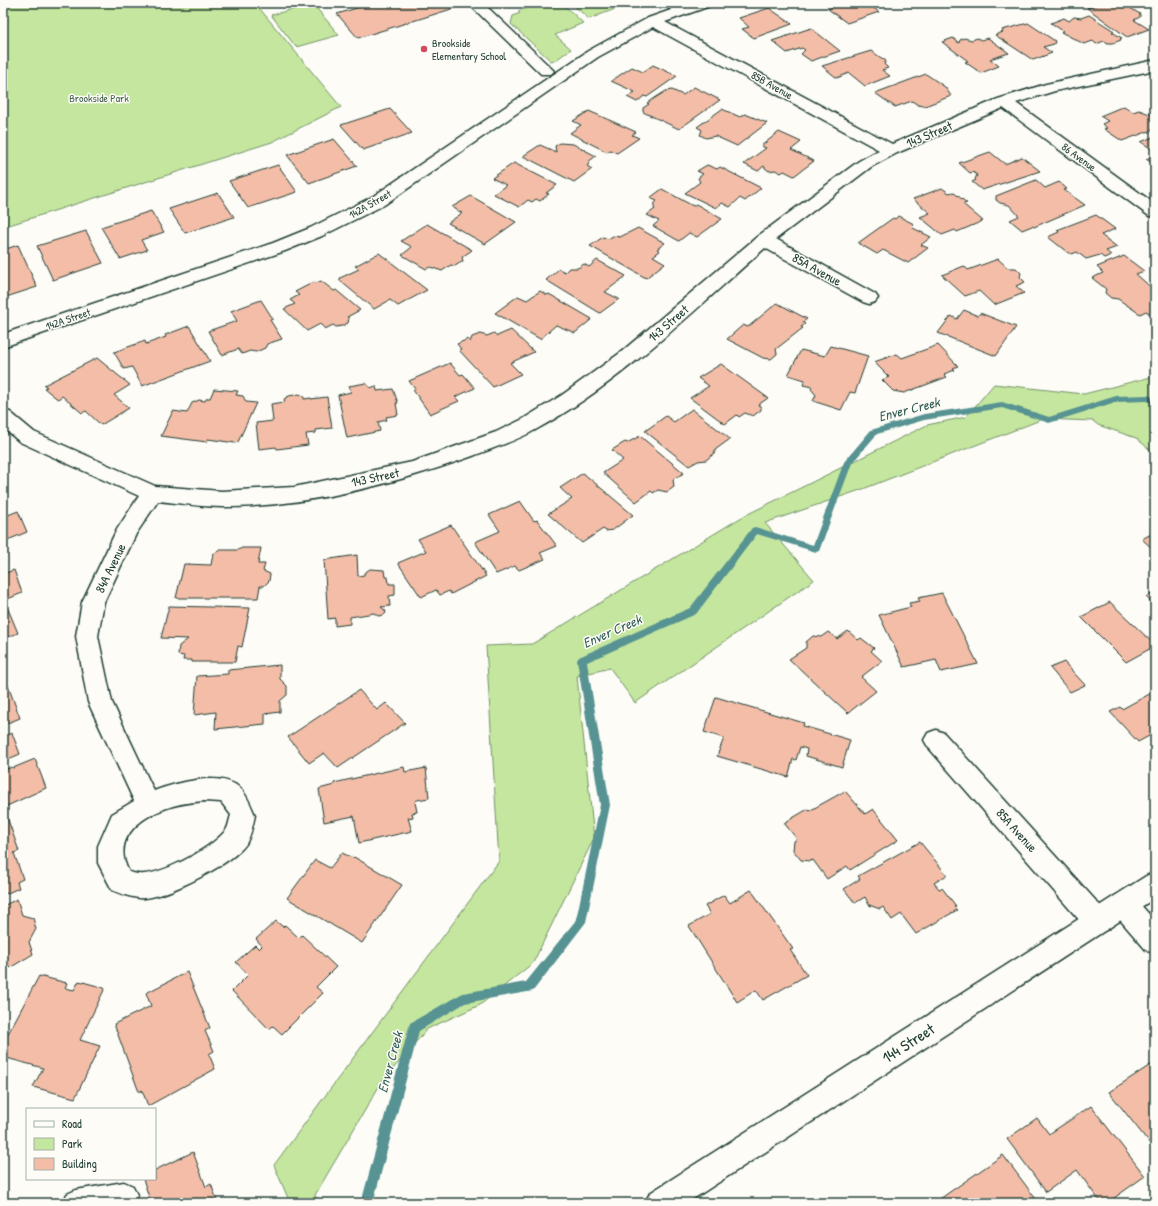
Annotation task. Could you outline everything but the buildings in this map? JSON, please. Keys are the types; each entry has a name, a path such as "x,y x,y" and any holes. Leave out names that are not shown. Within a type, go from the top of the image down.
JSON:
{"street":[{"path":"475,3 546,71"},
{"name":"142A Street","path":"3,341 279,247 316,232 378,201 593,54 653,21 675,7 705,3"},
{"name":"85B Avenue","path":"653,21 890,150"},
{"name":"143 Street","path":"152,493 222,500 294,495 414,468 503,437 530,424 569,400 627,358 764,240 865,164 890,150 1004,102 1051,87 1155,65"},
{"name":"86 Avenue","path":"1004,102 1155,212"},
{"name":"85A Avenue","path":"764,240 869,298"},
{"path":"3,417 27,437 152,493"},
{"name":"84A Avenue","path":"148,805 100,702 87,636 93,602 128,531 152,493"},
{"name":"85A Avenue","path":"936,740 1098,921"},
{"path":"204,790 223,790 234,798 243,815 236,838 225,848 196,866 158,883 144,886 121,882 111,863 111,846 121,822 148,805 172,795 204,790"},
{"name":"144 Street","path":"660,1203 1155,884"},
{"path":"1124,905 1155,941"}],"lane":[{"path":"76,1203 124,1195"}],"green space":[{"name":"Brookside Park","path":"3,3 255,3 341,107 272,142 3,227"},
{"path":"544,3 562,3 583,23 555,35 571,49 556,60 551,61 511,24 513,16 520,13 518,11"},
{"path":"571,3 631,3 589,19"},
{"path":"313,4 339,35 296,47 271,15"},
{"path":"1155,376 1155,454 1136,438 1098,425 1093,421 1043,419 863,489 765,523 814,580 635,703 610,668 577,676 594,838 533,963 480,1005 427,1029 381,1083 315,1195 319,1203 290,1203 274,1165 499,861 486,646 532,644 742,517 927,425 966,417 994,384 1084,394"}],"waterway":[{"name":"Enver Creek","path":"367,1203 414,1027 463,998 529,987 581,922 605,805 582,660 693,611 755,530 816,549 848,462 874,432 924,417 1002,405 1049,420 1116,399 1148,398 1155,402"}],"place":[{"name":"Brookside Elementary School","path":"424,49"}]}
